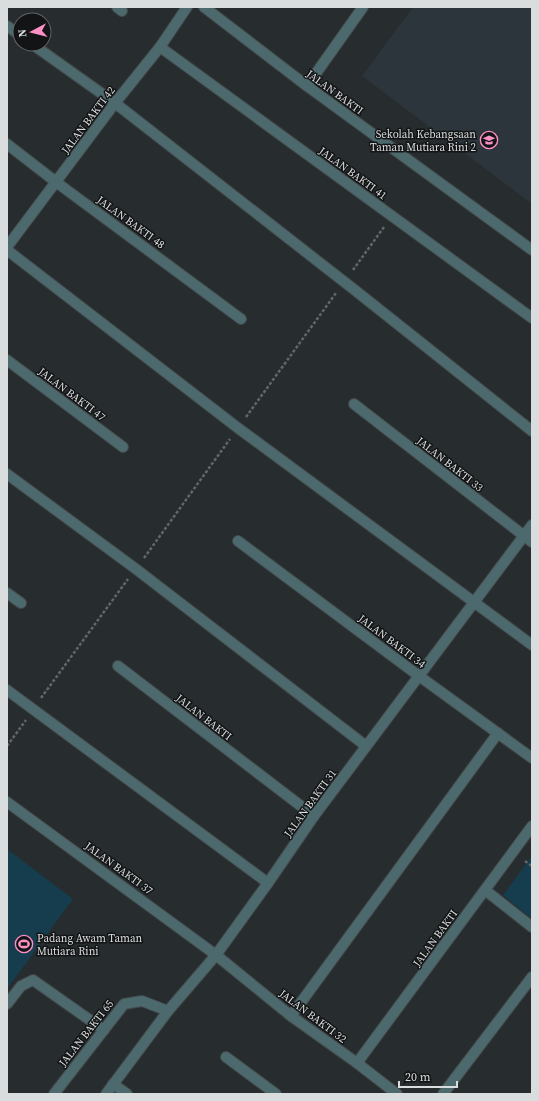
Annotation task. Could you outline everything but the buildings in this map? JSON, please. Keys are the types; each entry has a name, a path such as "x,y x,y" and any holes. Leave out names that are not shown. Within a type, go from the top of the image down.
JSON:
{"street":[{"name":"JALAN BAKTI 42","path":"7,249 115,103 160,47 187,7"},
{"name":"JALAN BAKTI","path":"204,7 307,86 532,250"},
{"path":"307,86 363,7"},
{"name":"JALAN BAKTI 41","path":"160,47 532,318"},
{"path":"43,52 115,103 344,281 532,431"},
{"name":"JALAN BAKTI 48","path":"7,144 241,319"},
{"path":"7,249 238,428 532,645"},
{"name":"JALAN BAKTI 47","path":"7,360 123,447"},
{"name":"JALAN BAKTI 33","path":"354,404 528,539"},
{"path":"7,474 136,569 366,746"},
{"name":"JALAN BAKTI 31","path":"106,1094 168,1011 216,955 314,816 474,602 528,539 532,525"},
{"name":"JALAN BAKTI 34","path":"238,541 532,758"},
{"path":"7,593 21,603"},
{"name":"JALAN BAKTI","path":"118,666 314,816"},
{"path":"7,690 268,883"},
{"path":"291,1016 498,733"},
{"name":"JALAN BAKTI 37","path":"7,802 216,955"},
{"name":"JALAN BAKTI","path":"357,1063 532,826"},
{"path":"485,890 532,927"},
{"name":"JALAN BAKTI 32","path":"216,955 291,1016 357,1063 397,1094"},
{"path":"443,1094 532,977"},
{"path":"7,1004 21,986 33,980 104,1030"},
{"name":"JALAN BAKTI 65","path":"54,1094 124,1004 142,1001 168,1011"},
{"path":"226,1057 276,1094"},
{"path":"113,1084 127,1094"}],"path":[{"path":"7,746 392,216"}],"shaded area":[{"name":"Sekolah Kebangsaan Taman Mutiara Rini 2","path":"413,7 532,7 532,204 362,76"},
{"name":"Padang Awam Taman Mutiara Rini","path":"7,849 73,899 7,989"},
{"path":"532,856 532,919 503,895"}],"place":[{"name":"Sekolah Kebangsaan Taman Mutiara Rini 2","path":"489,140"},
{"name":"Padang Awam Taman Mutiara Rini","path":"24,944"}]}
